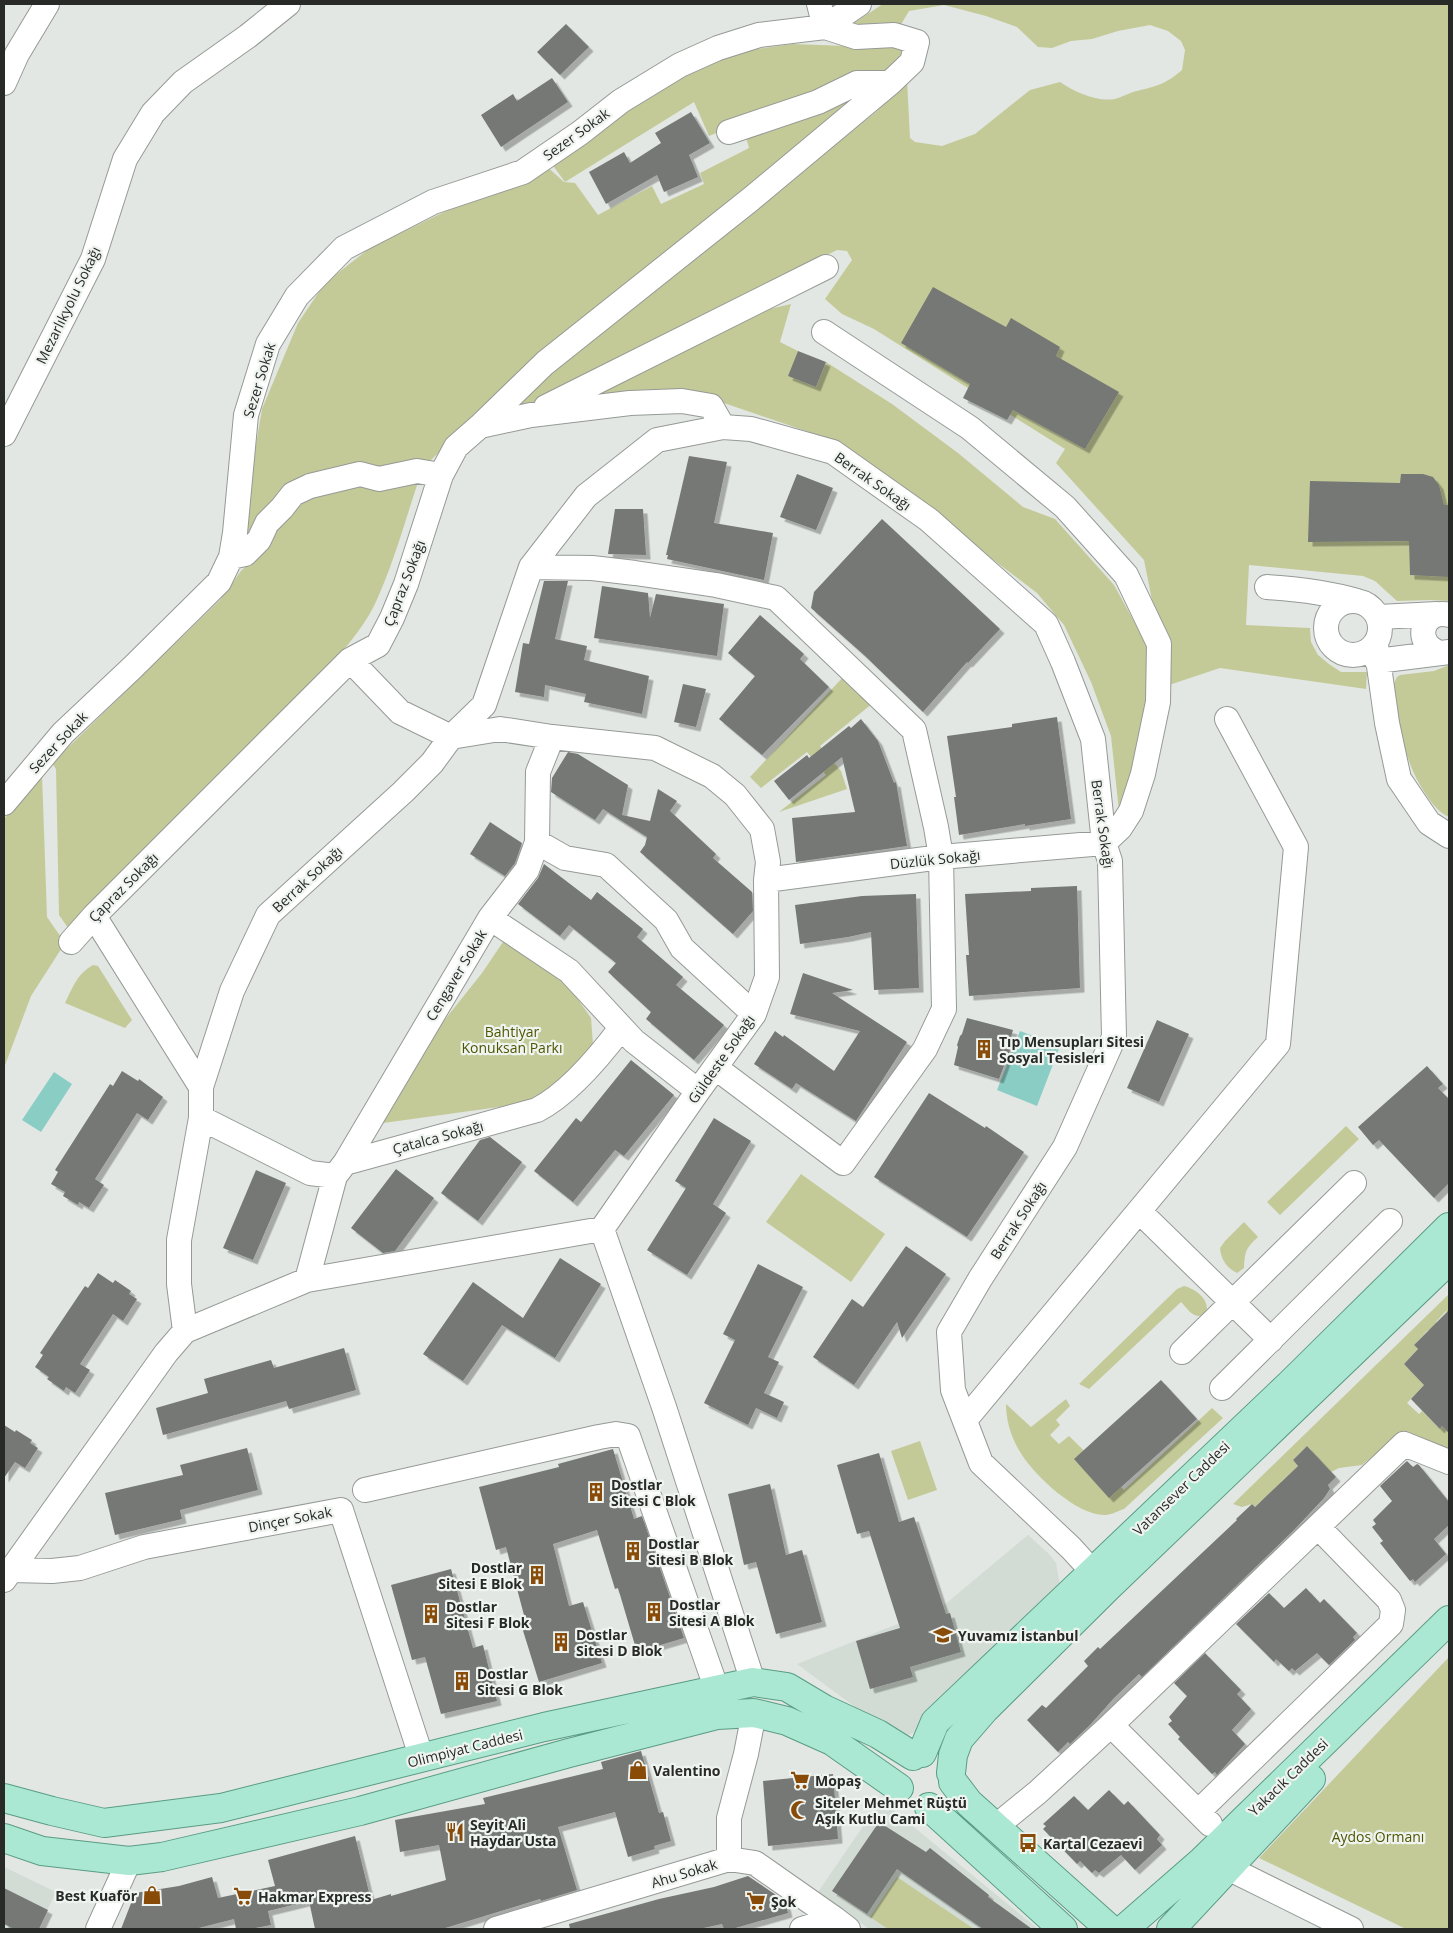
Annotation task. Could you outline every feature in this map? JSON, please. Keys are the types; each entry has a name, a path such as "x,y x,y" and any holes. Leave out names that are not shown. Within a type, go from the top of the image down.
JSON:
{"main road":[{"name":"Vatansever Caddesi","path":"952,1778 952,1760 956,1744 964,1732 1100,1579 1290,1384 1449,1227"},
{"name":"Vatansever Caddesi","path":"917,1754 935,1722 1100,1579 1449,1260"},
{"name":"Yakacık Caddesi","path":"1124,1929 1202,1861 1449,1621"},
{"name":"Yakacık Caddesi","path":"1171,1929 1347,1741 1449,1621"},
{"name":"Olimpiyat Caddesi","path":"4,1798 104,1823 221,1808 544,1728 753,1682 787,1687 824,1708 917,1754"},
{"path":"753,1682 754,1713"},
{"path":"4,1838 42,1851 129,1861 162,1857 360,1811 569,1753 717,1715 754,1713 787,1721 832,1741 899,1788 907,1801 921,1808 938,1805 945,1799 950,1791 952,1778"},
{"path":"899,1788 898,1778 900,1769 905,1761 917,1754 937,1755 948,1766 952,1778 969,1803 1110,1929"},
{"path":"928,1808 1064,1929"}],"street":[{"path":"4,83 17,54 47,4"},
{"name":"Mezarlıkyolu Sokağı","path":"4,434 93,259 125,159 154,112 184,82 248,36 288,4"},
{"path":"819,4 825,27"},
{"path":"825,27 859,4"},
{"path":"480,426 545,363 752,199 890,83 912,62 917,42 894,35 856,37 825,27"},
{"name":"Sezer Sokak","path":"4,803 63,732 132,668 218,582 231,557 246,415 268,344 297,296 344,248 433,202 523,172 580,133 621,101 680,65 710,52 759,35 825,27"},
{"path":"730,132 818,102 857,83 890,83"},
{"path":"531,415 826,267"},
{"path":"824,332 869,360 978,434 1065,507 1126,575 1159,644 1158,702 1143,774 1131,811 1120,828 1104,843"},
{"name":"Çapraz Sokağı","path":"71,942 94,916 350,660 378,645 392,618 408,577 442,475 456,447 480,426 531,415 630,403 682,401 711,406 723,427"},
{"name":"Berrak Sokağı","path":"185,1331 179,1284 179,1240 201,1118 201,1087 232,991 268,915 403,792 432,763 451,737 484,706 531,567 586,496 658,440 723,427 751,429 834,452 929,520 1046,624 1093,739 1104,843 1110,861 1114,1037 1065,1147 980,1279 949,1332 953,1390 981,1463 1100,1579"},
{"path":"231,557 245,554 259,540 266,523 293,494 310,486 360,474 379,479 417,471 442,475"},
{"path":"531,567 592,568 635,573 716,585 776,598 914,730 941,857 944,1009 925,1049 843,1163 716,1068"},
{"path":"1267,587 1334,594 1366,604 1379,617 1380,636 1376,653 1387,723 1400,780 1429,823 1449,836"},
{"path":"1358,601 1341,603 1334,608 1326,623 1328,640 1341,653 1350,656 1360,655 1368,651 1376,653 1445,652"},
{"path":"1379,617 1443,614"},
{"path":"1443,614 1427,622 1423,635 1429,648 1445,652"},
{"path":"350,660 400,712 451,737"},
{"path":"965,1420 1278,1044 1296,847 1226,719"},
{"name":"Güldeste Sokağı","path":"451,737 500,728 552,737 655,748 712,776 735,795 762,829 768,862 766,880 767,977 754,1014 602,1229"},
{"path":"490,918 527,870 537,842 538,772 552,737"},
{"path":"537,842 565,858 606,866 666,920 682,948 754,1014"},
{"name":"Düzlük Sokağı","path":"766,880 941,857 1104,843"},
{"path":"94,916 201,1087"},
{"name":"Cengaver Sokak","path":"340,1169 490,918 569,971 634,1041 698,1091"},
{"name":"Çatalca Sokağı","path":"340,1169 538,1110 552,1103 603,1052 621,1028"},
{"path":"201,1118 310,1173 340,1169 307,1280"},
{"path":"1182,1352 1354,1183"},
{"path":"1139,1211 1271,1340"},
{"path":"1222,1388 1390,1221"},
{"path":"8,1575 166,1352 185,1331 307,1280 602,1229 664,1407 753,1682"},
{"path":"365,1490 599,1437 616,1434 628,1436 717,1690"},
{"path":"995,1827 1038,1792 1111,1725 1404,1444 1449,1462"},
{"name":"Dinçer Sokak","path":"8,1575 80,1568 144,1547 342,1510 422,1759"},
{"path":"1111,1725 1204,1818 1391,1624 1393,1610 1389,1600 1318,1527"},
{"name":"Ahu Sokak","path":"496,1929 729,1859 729,1818 746,1754 754,1713"},
{"path":"729,1859 755,1863 842,1924"},
{"path":"98,1929 129,1861"},
{"path":"1202,1861 1228,1868 1351,1929"},
{"path":"802,1929 842,1924"}],"shaded area":[{"name":"Yuvamız İstanbul","path":"1028,1535 1056,1563 1060,1585 917,1731 905,1737 886,1730 797,1664 943,1606"},
{"path":"881,1800 1038,1929 869,1929 818,1892"},
{"path":"4,1867 56,1892 38,1929 8,1929 4,1927"}],"green space":[{"path":"883,4 1449,4 1449,601 1397,601 1375,581 1363,576 1249,565 1246,625 1310,628 1311,642 1318,655 1341,672 1367,672 1366,689 1220,668 1169,685 1144,560 1056,463 1065,449 874,329 842,314 825,299 852,260 847,251 837,250 570,382 527,407 516,405 550,371 876,112 907,79 910,138 915,142 942,146 975,134 1030,90 1060,82 1093,98 1108,100 1161,84 1182,70 1185,50 1181,41 1168,31 1150,25 1118,31 1092,39 1071,41 1052,48 1038,47 1017,27 986,16 944,5 909,11 900,26 860,29 854,23"},
{"path":"793,44 898,48 903,51 898,60 750,188 536,358 429,462 295,482 244,546 247,535 252,469 262,409 298,323 325,283 370,248 525,176 544,164 564,182 575,183 598,215 652,186 661,204 704,184 700,173 749,148 742,122 709,136 694,102 565,182 549,160 689,72 736,52"},
{"path":"791,304 780,342 798,351 789,376 816,387 826,362 892,404 958,453 1023,507 1055,519 1114,585 1148,647 1148,703 1133,772 1119,811 1111,736 1091,682 1064,625 1037,593 838,442 721,402 675,389 634,390 583,399 756,312"},
{"path":"419,479 387,575 374,606 358,632 326,671 73,935 59,915 56,769 52,763 220,600 241,571 264,548 272,527 298,500 359,482"},
{"path":"1449,665 1449,817 1439,811 1431,802 1412,769 1404,743 1393,685 1400,675 1434,671"},
{"path":"844,676 873,703 820,746 841,771 847,789 779,812 826,775 807,752 761,788 750,777"},
{"path":"42,774 47,917 65,943 31,996 4,1068 4,819 35,779"},
{"name":"Bahtiyar Konuksan Parkı","path":"505,939 570,988 591,1018 593,1044 573,1067 536,1102 376,1124 443,1022 482,973"},
{"path":"93,965 98,966 132,1020 125,1028 65,1003 79,977"},
{"path":"1346,1126 1359,1139 1280,1215 1267,1202"},
{"path":"801,1174 885,1234 851,1282 766,1222"},
{"path":"1244,1222 1258,1237 1246,1251 1244,1268 1237,1273 1225,1263 1220,1248"},
{"path":"1184,1286 1196,1291 1203,1297 1207,1309 1203,1315 1196,1316 1181,1302 1089,1389 1079,1384 1177,1289"},
{"path":"1449,1294 1449,1314 1446,1311 1436,1322 1439,1325 1427,1331 1414,1345 1418,1349 1404,1364 1424,1385 1407,1403 1419,1414 1422,1411 1440,1429 1442,1426 1445,1429 1449,1424 1449,1450 1400,1439 1378,1452 1362,1465 1339,1468 1331,1472 1307,1446 1293,1460 1298,1466 1263,1503 1261,1501 1255,1507 1252,1504 1242,1507 1233,1504"},
{"path":"1066,1399 1070,1406 1056,1420 1060,1425 1050,1435 1059,1444 1069,1436 1124,1490 1212,1408 1223,1418 1124,1509 1112,1514 1094,1514 1071,1502 1047,1484 1028,1464 1010,1431 1006,1404 1031,1427"},
{"path":"920,1441 937,1490 908,1500 891,1451"},
{"name":"Aydos Ormanı","path":"1449,1657 1449,1929 1406,1929 1259,1858"},
{"path":"897,1877 974,1929 888,1929 870,1917"}],"water":[{"path":"1020,1031 1060,1046 1037,1106 997,1090"},
{"path":"54,1072 72,1084 41,1132 22,1120"}],"building":[{"path":"566,24 589,47 560,75 537,52"},
{"path":"552,78 568,102 501,147 481,115 513,94 517,101"},
{"path":"691,112 710,143 689,155 698,177 664,192 657,175 606,204 589,172 624,152 630,163 661,143 655,133"},
{"path":"933,287 1006,327 1011,318 1060,347 1056,356 1119,392 1085,449 1013,410 1007,420 963,398 970,384 901,343"},
{"path":"798,351 826,362 816,387 788,376"},
{"path":"689,456 727,462 714,523 773,533 764,580 667,559 668,555 666,555"},
{"path":"797,474 833,488 816,530 780,517"},
{"path":"1401,474 1423,474 1433,477 1439,485 1444,505 1449,505 1449,577 1410,575 1409,541 1308,542 1310,481 1400,483"},
{"path":"615,509 643,509 646,555 608,554"},
{"path":"882,519 1000,629 967,662 923,712 864,655 811,608 814,592"},
{"path":"544,581 568,581 555,639 587,646 584,660 649,676 642,714 584,702 586,694 545,685 544,697 515,692 523,643 529,644"},
{"path":"602,586 648,593 650,618 656,594 724,604 717,656 594,638"},
{"path":"760,615 804,654 800,659 829,687 762,755 719,719 755,676 728,653"},
{"path":"683,684 706,689 696,727 674,722"},
{"path":"1057,717 1071,819 1025,826 1025,824 959,835 954,797 956,797 947,736 1012,727 1012,724"},
{"path":"861,719 878,741 894,783 896,782 907,846 796,862 792,818 855,812 842,757 789,800 774,781 807,755 809,758 849,726 851,728"},
{"path":"568,752 578,754 628,785 622,815 650,821 658,789 677,801 670,811 716,854 713,858 752,892 753,911 733,934 640,852 645,845 647,837 603,809 595,820 551,792 552,778"},
{"path":"490,822 522,843 515,863 505,876 470,854"},
{"path":"544,864 591,900 597,892 643,929 637,937 683,977 676,985 724,1025 694,1060 646,1019 651,1012 608,972 616,963 569,925 560,936 518,904 538,878"},
{"path":"1077,886 1080,988 969,996 966,955 969,955 965,894 1031,891 1031,888"},
{"path":"916,894 919,988 874,990 871,932 800,944 795,905 862,896"},
{"path":"803,973 853,990 832,993 907,1042 856,1121 796,1083 792,1089 754,1064 775,1031 783,1037 784,1035 834,1071 860,1031 790,1014"},
{"name":"Tıp Mensupları Sitesi Sosyal Tesisleri","path":"967,1018 1013,1030 1008,1047 1010,1050 999,1079 954,1065 957,1045"},
{"path":"1157,1020 1189,1034 1159,1102 1127,1088"},
{"path":"631,1060 674,1095 624,1156 615,1150 573,1202 534,1171 576,1118 581,1122"},
{"path":"1427,1066 1443,1084 1438,1088 1449,1099 1449,1183 1434,1198 1379,1140 1373,1145 1358,1127"},
{"path":"122,1071 138,1081 139,1079 163,1097 148,1120 137,1113 95,1179 104,1185 89,1208 79,1202 78,1205 63,1196 65,1192 51,1184 58,1172 55,1170 110,1084 113,1086"},
{"path":"929,1093 985,1128 986,1126 1024,1152 967,1237 874,1177"},
{"path":"714,1118 751,1141 713,1204 726,1213 687,1275 647,1250 686,1188 675,1181"},
{"path":"490,1137 522,1162 478,1221 441,1193 480,1140"},
{"path":"396,1169 434,1198 395,1251 383,1253 351,1228"},
{"path":"256,1170 286,1183 253,1260 223,1248"},
{"path":"906,1246 946,1274 902,1338 897,1322 854,1385 813,1357 852,1299 863,1307"},
{"path":"560,1258 601,1284 555,1358 502,1325 463,1381 423,1354 473,1282 523,1318"},
{"path":"758,1264 803,1287 768,1357 779,1362 764,1393 784,1402 777,1418 756,1408 748,1425 704,1403 735,1340 723,1334"},
{"path":"98,1273 113,1283 115,1280 131,1291 129,1294 137,1299 123,1321 113,1314 80,1364 90,1370 75,1393 66,1387 64,1391 47,1379 49,1377 35,1367 43,1355 40,1353 85,1286 88,1288"},
{"path":"1449,1310 1449,1433 1442,1426 1440,1429 1411,1399 1424,1385 1404,1364 1418,1349 1414,1345"},
{"path":"344,1348 356,1390 289,1409 286,1401 163,1435 156,1408 208,1393 204,1379 271,1360 274,1368"},
{"path":"1161,1380 1197,1419 1109,1498 1074,1459"},
{"path":"4,1425 32,1440 30,1443 38,1448 25,1468 15,1462 4,1478"},
{"path":"1307,1446 1336,1477 1328,1485 1330,1489 1324,1498 1295,1529 1142,1677 1139,1674 1090,1725 1070,1744 1068,1742 1058,1752 1027,1720 1042,1705 1046,1708 1088,1666 1084,1661 1098,1647 1100,1649 1252,1504 1255,1507 1298,1466 1293,1460"},
{"path":"247,1448 258,1490 180,1510 182,1519 115,1535 105,1493 183,1475 180,1465"},
{"path":"613,1449 634,1519 642,1516 684,1638 637,1652 618,1588 615,1589 597,1530 553,1544 569,1606 583,1602 602,1663 539,1682 520,1621 525,1619 506,1547 496,1550 479,1487 559,1467 558,1464"},
{"path":"879,1453 899,1522 914,1517 946,1614 950,1613 961,1652 910,1667 913,1677 870,1689 856,1641 900,1628 869,1531 857,1534 837,1465"},
{"path":"1407,1461 1413,1467 1417,1464 1419,1465 1449,1502 1449,1525 1434,1539 1446,1554 1415,1582 1413,1579 1410,1581 1380,1543 1383,1541 1372,1527 1376,1524 1373,1520 1392,1501 1380,1486"},
{"path":"770,1484 786,1555 802,1550 822,1622 776,1634 756,1562 744,1565 728,1494"},
{"path":"451,1569 473,1648 483,1645 497,1701 441,1714 425,1657 412,1660 391,1585"},
{"path":"1306,1588 1320,1603 1324,1599 1357,1633 1353,1637 1355,1640 1329,1665 1317,1653 1295,1671 1292,1668 1289,1671 1276,1659 1274,1662 1236,1624 1269,1593 1284,1608"},
{"path":"1205,1653 1241,1690 1237,1694 1251,1709 1232,1730 1245,1744 1217,1775 1215,1772 1212,1774 1178,1739 1180,1737 1168,1724 1172,1721 1169,1717 1187,1696 1174,1683"},
{"path":"641,1751 659,1813 663,1812 671,1841 654,1846 655,1849 628,1857 615,1812 558,1827 577,1890 541,1901 540,1899 442,1929 315,1929 309,1901 268,1911 271,1925 250,1929 236,1929 234,1919 195,1929 121,1929 135,1893 179,1886 212,1877 218,1898 275,1886 268,1860 355,1836 371,1900 446,1880 439,1845 400,1852 395,1820 485,1804 483,1798 603,1769 601,1762"},
{"name":"Siteler Mehmet Rüştü Aşık Kutlu Cami","path":"833,1774 838,1839 768,1846 763,1781"},
{"path":"1109,1790 1124,1805 1128,1801 1160,1835 1157,1839 1162,1845 1135,1870 1121,1855 1099,1873 1095,1870 1092,1873 1080,1861 1077,1864 1043,1829 1046,1826 1043,1824 1074,1796 1088,1810"},
{"path":"879,1822 926,1852 930,1848 989,1895 988,1897 1032,1929 983,1929 897,1869 867,1914 832,1891"},
{"path":"748,1876 785,1901 788,1913 732,1929 724,1929 722,1924 699,1929 570,1929 569,1924 659,1899 714,1887"},
{"path":"4,1888 48,1910 39,1929 14,1929 4,1924"}],"place":[{"name":"Tıp Mensupları Sitesi Sosyal Tesisleri","path":"984,1049"},
{"name":"Dostlar Sitesi C Blok","path":"596,1492"},
{"name":"Dostlar Sitesi B Blok","path":"633,1551"},
{"name":"Dostlar Sitesi E Blok","path":"537,1575"},
{"name":"Dostlar Sitesi A Blok","path":"654,1612"},
{"name":"Dostlar Sitesi F Blok","path":"431,1614"},
{"name":"Yuvamız İstanbul","path":"943,1635"},
{"name":"Dostlar Sitesi D Blok","path":"561,1642"},
{"name":"Dostlar Sitesi G Blok","path":"462,1681"},
{"name":"Valentino","path":"638,1770"},
{"name":"Mopaş","path":"800,1780"},
{"name":"Siteler Mehmet Rüştü Aşık Kutlu Cami","path":"800,1810"},
{"name":"Seyit Ali Haydar Usta","path":"455,1832"},
{"name":"Kartal Cezaevi","path":"1028,1843"},
{"name":"Best Kuaför","path":"152,1895"},
{"name":"Hakmar Express","path":"243,1896"},
{"name":"Şok","path":"756,1901"}]}
